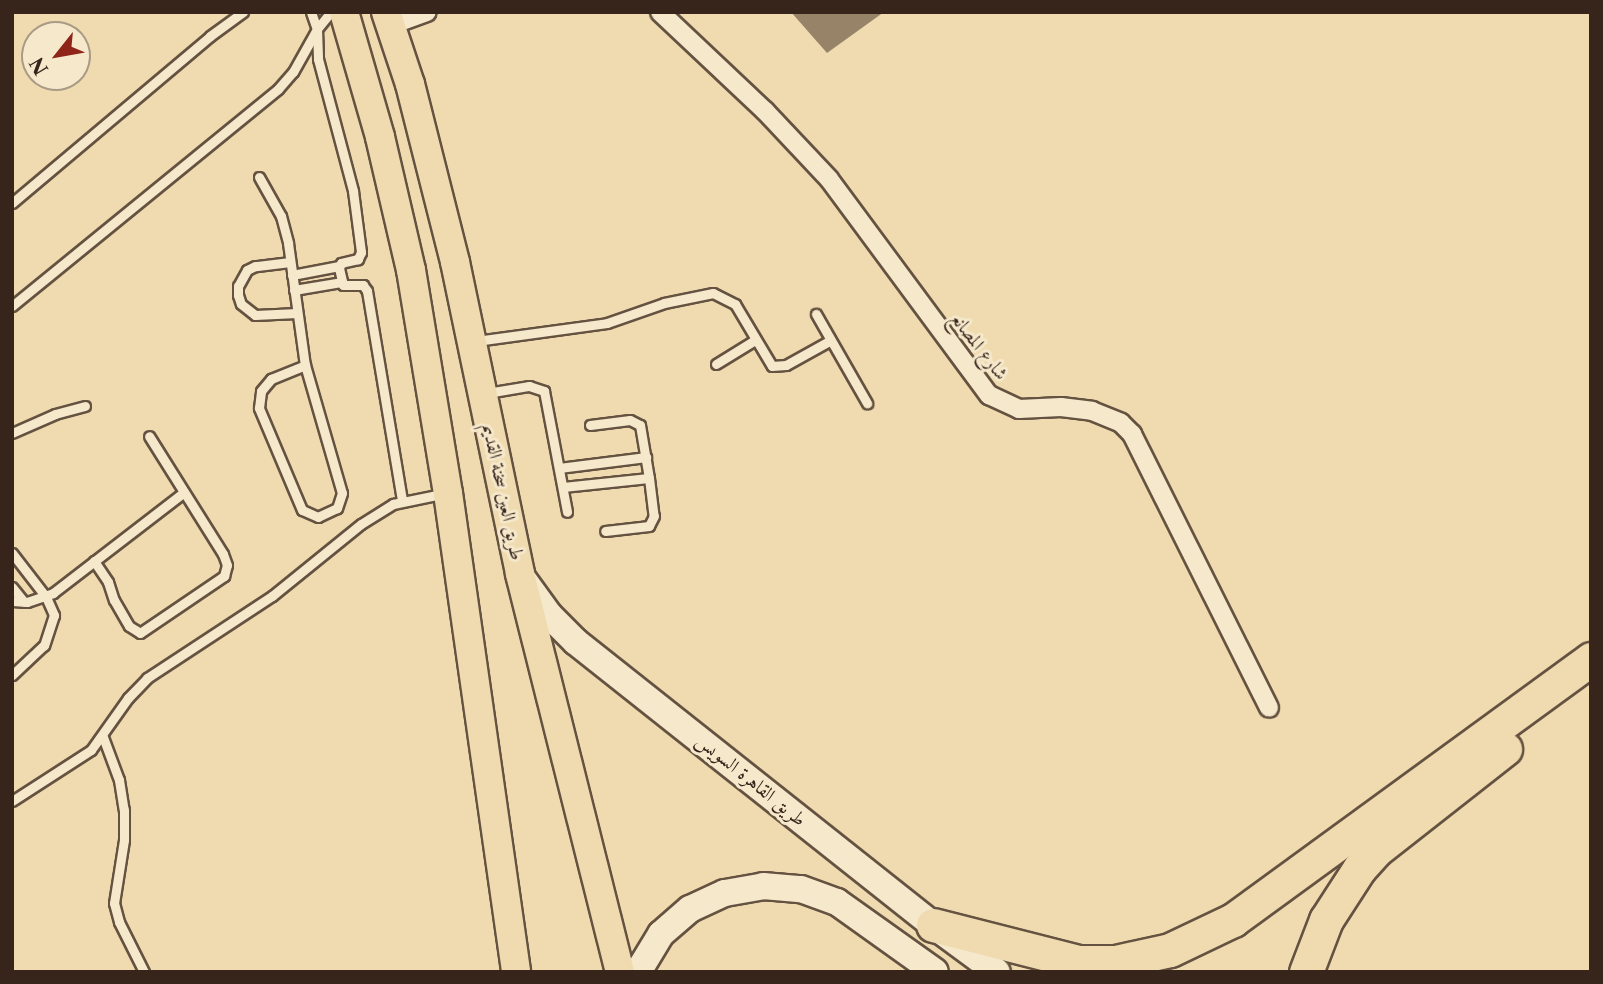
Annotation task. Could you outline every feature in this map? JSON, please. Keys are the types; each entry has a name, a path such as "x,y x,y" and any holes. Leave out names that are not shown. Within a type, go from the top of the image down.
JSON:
{"highway":[{"path":"933,925 1078,962 1115,962 1170,950 1233,920 1591,659"},
{"path":"1306,972 1326,920 1359,869 1376,850 1515,742 1591,688"}],"main road":[{"path":"344,12 380,136 411,270 448,493 516,972"},
{"name":"طريق العين سخنة القديم","path":"389,19 427,150 520,574 620,972"},
{"name":"طريق القاهرة السويس","path":"520,574 549,615 576,642 933,925 997,972"},
{"path":"638,972 661,934 690,909 725,892 763,886 801,889 837,902 935,972"}],"street":[{"path":"389,19 427,12"},
{"name":"شارع المصانع","path":"660,12 765,111 829,179 989,396 1020,409 1061,407 1092,411 1114,419 1132,435 1269,708"}],"lane":[{"path":"12,203 210,36 243,12"},
{"path":"292,275 339,266 358,259 361,252 344,150 318,59 317,29 311,12"},
{"path":"12,306 278,89 299,63 317,29 331,12"},
{"path":"259,177 281,216 305,365 342,494 337,508 318,517 302,510 259,408 261,391 271,379 305,365"},
{"path":"290,261 255,266 247,270 238,286 238,295 241,304 255,315 297,313"},
{"path":"339,266 345,286 363,285 368,291 402,500"},
{"path":"294,290 342,282"},
{"path":"471,342 607,323 664,303 713,293 735,304 768,363 781,367 831,340"},
{"path":"816,314 867,403"},
{"path":"716,364 755,341"},
{"path":"482,394 529,386 544,391 567,512"},
{"path":"12,433 55,414 85,406"},
{"path":"590,425 638,422 642,428 654,516 649,526 605,531"},
{"path":"94,561 108,582 114,600 129,626 141,633 221,580 226,570 225,559 149,436"},
{"path":"559,468 646,457"},
{"path":"563,487 649,478"},
{"path":"12,601 24,602 46,597 184,492"},
{"path":"12,801 78,762 103,737 128,698 152,674 272,596 382,509 402,500 448,493"},
{"path":"12,553 46,597 54,615 49,636 37,653 12,675"},
{"path":"12,587 24,602"},
{"path":"103,737 119,779 124,810 124,840 114,903 119,922 144,972"}],"building":[{"path":"791,12 884,12 827,53"}]}
